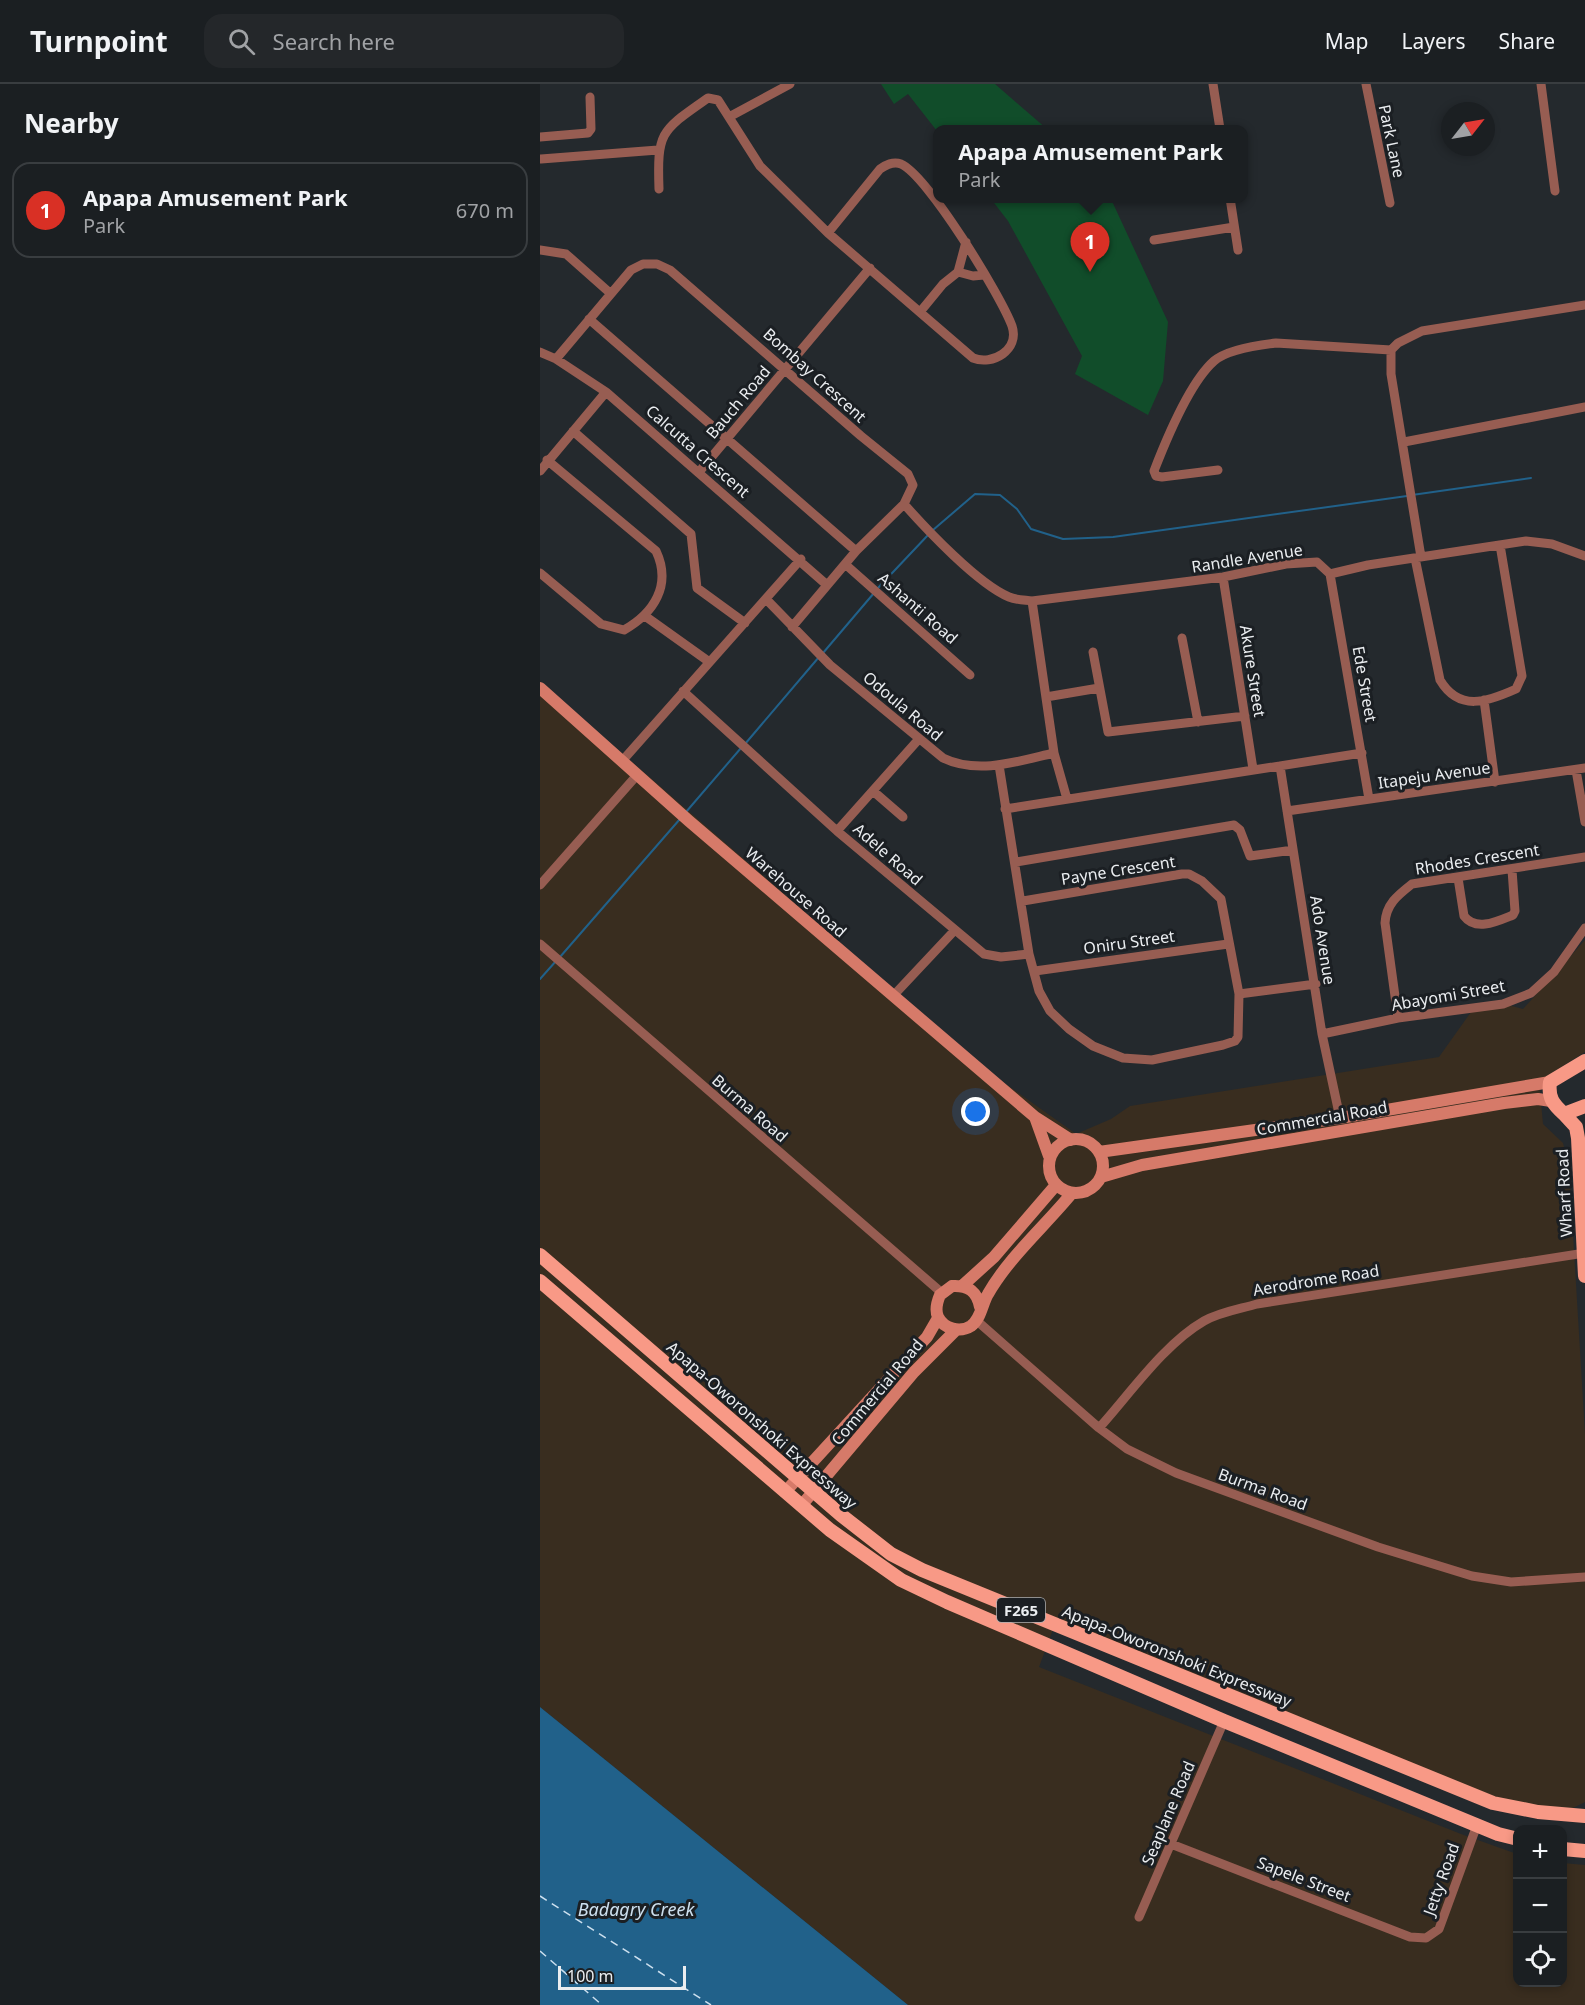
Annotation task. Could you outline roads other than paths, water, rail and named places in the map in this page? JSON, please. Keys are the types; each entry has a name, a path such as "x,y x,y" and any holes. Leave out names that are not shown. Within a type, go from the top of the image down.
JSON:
{"main road":[{"name":"Warehouse Road","path":"540,688 685,817 1035,1117 1071,1140"},
{"path":"1551,1101 1550,1082 1585,1061"},
{"name":"Commercial Road","path":"1099,1152 1340,1118 1550,1082"},
{"name":"Commercial Road","path":"1101,1177 1142,1166 1504,1103 1538,1099 1551,1101"},
{"name":"Wharf Road","path":"1551,1101 1576,1126 1585,1276"},
{"path":"1564,1114 1585,1106"},
{"name":"Warehouse Road","path":"1035,1117 1049,1156"},
{"path":"1071,1140 1086,1141 1099,1152 1103,1169 1101,1177 1089,1190 1072,1193 1056,1185 1049,1168 1049,1156 1060,1145 1071,1140"},
{"path":"962,1286 994,1257 1056,1185"},
{"path":"980,1307 975,1293 962,1286 952,1286 942,1293 937,1302 938,1318 943,1324 956,1330 964,1329 976,1320 980,1307 992,1286 1072,1193"},
{"name":"Apapa-Oworonshoki Expressway","path":"540,1255 814,1492 891,1554 922,1570 1493,1803 1585,1816"},
{"name":"F265","path":"540,1281 784,1492 860,1553 900,1580 946,1602 1224,1721 1477,1825 1513,1837"},
{"name":"Commercial Road","path":"784,1492 881,1390 927,1337 938,1318"},
{"name":"Commercial Road","path":"801,1506 914,1372 956,1330"},
{"path":"1568,1815 1585,1804"},
{"path":"1567,1849 1585,1851"}],"street":[{"path":"729,117 790,84"},
{"path":"1213,84 1219,125"},
{"name":"Park Lane","path":"1366,84 1390,203"},
{"path":"1541,84 1556,191"},
{"path":"540,137 588,133 591,129 590,97"},
{"path":"659,189 658,150 670,124 708,98 718,100 760,166 828,233 973,358 984,363 995,360 1007,351 1013,328 966,242 938,203"},
{"path":"541,159 658,150"},
{"path":"828,233 880,169 888,164 898,163 909,169 933,197"},
{"path":"1231,203 1238,250"},
{"path":"1154,240 1234,227"},
{"path":"920,312 943,284 958,272 966,242"},
{"path":"540,250 566,255 610,293"},
{"name":"Bombay Crescent","path":"556,358 631,270 643,264 657,264 670,270 861,436 909,474 913,485 904,504"},
{"name":"Bauch Road","path":"699,472 870,268"},
{"path":"958,272 973,276 984,275"},
{"path":"1500,545 1522,676 1516,689 1484,700 1466,702 1449,695 1440,680 1418,558 1404,442 1391,374 1391,350 1398,343 1422,331 1585,305"},
{"path":"589,319 856,551"},
{"path":"1218,470 1162,477 1156,476 1154,471 1170,432 1200,379 1215,359 1258,345 1276,343 1391,350"},
{"name":"Calcutta Crescent","path":"540,352 556,358 606,392 801,559 827,585"},
{"path":"540,470 606,392"},
{"path":"1404,442 1585,407"},
{"path":"573,431 691,534 697,588 745,623"},
{"path":"540,573 601,624 624,630 645,616 658,600 662,587 661,562 656,551 547,460"},
{"path":"792,627 856,551 904,504"},
{"name":"Randle Avenue","path":"904,504 937,539 995,590 1011,599 1032,601 1223,577 1286,564 1317,562 1330,574"},
{"path":"1330,574 1368,565 1526,541 1552,544 1585,556"},
{"path":"1575,551 1585,546"},
{"path":"623,760 708,661 801,559"},
{"name":"Ashanti Road","path":"845,564 970,675"},
{"name":"Ede Street","path":"1330,574 1369,800"},
{"name":"Akure Street","path":"1223,577 1253,769"},
{"name":"Odoula Road","path":"766,599 830,664 918,740 954,764 999,765 1054,753"},
{"path":"1032,601 1054,753 1067,800"},
{"path":"645,616 708,661"},
{"path":"1182,638 1198,722"},
{"path":"1093,652 1108,732 1245,716"},
{"path":"1046,697 1099,688"},
{"name":"Adele Road","path":"683,691 837,831 984,954 993,957 1029,954"},
{"path":"1484,700 1495,782"},
{"path":"837,831 918,740"},
{"path":"1005,810 1362,753"},
{"path":"999,765 1005,810 1023,901 1029,954 1035,971"},
{"name":"Ado Avenue","path":"1280,766 1316,984 1322,1034 1340,1118"},
{"path":"1581,769 1585,822"},
{"name":"Itapeju Avenue","path":"1287,811 1581,769"},
{"path":"540,885 638,774"},
{"path":"873,791 903,817"},
{"path":"1016,862 1234,825 1240,830 1250,856 1293,850"},
{"name":"Rhodes Crescent","path":"1398,1018 1385,923 1386,911 1412,884 1585,857"},
{"path":"1458,878 1464,916 1474,925 1494,923 1514,915 1512,870"},
{"name":"Payne Crescent","path":"1023,901 1189,874 1202,881 1221,899 1239,994 1239,1030 1235,1041 1152,1060 1123,1058 1093,1046 1069,1029 1050,1011 1039,991 1035,971"},
{"name":"Abayomi Street","path":"1322,1034 1398,1018 1503,1004 1531,993 1554,972 1585,928"},
{"path":"893,996 954,931"},
{"name":"Burma Road","path":"540,944 942,1293"},
{"name":"Oniru Street","path":"1035,971 1228,944"},
{"path":"1239,994 1316,984"},
{"name":"Aerodrome Road","path":"1099,1428 1179,1340 1204,1321 1228,1312 1257,1304 1584,1253"},
{"name":"Burma Road","path":"976,1320 1099,1428 1127,1449 1176,1473 1378,1547 1472,1576 1511,1582 1585,1577"},
{"name":"Seaplane Road","path":"1139,1917 1224,1721"},
{"name":"Jetty Road","path":"1426,1938 1439,1929 1477,1825"},
{"name":"Sapele Street","path":"1171,1844 1410,1937 1426,1938"}],"water":[{"name":"Badagry Creek","path":"540,1707 908,2005 540,2005"}],"waterway":[{"path":"1412,495 1531,478"},
{"path":"933,530 975,494 1000,495 1017,509 1031,529 1063,539 1113,537 1407,496"},
{"path":"877,589 929,534"},
{"path":"823,653 874,593"},
{"path":"745,744 819,657"},
{"path":"686,812 741,748"},
{"path":"560,957 680,819"},
{"path":"540,979 556,961"}],"place":[{"name":"Apapa Amusement Park","path":"1090,272"}]}
